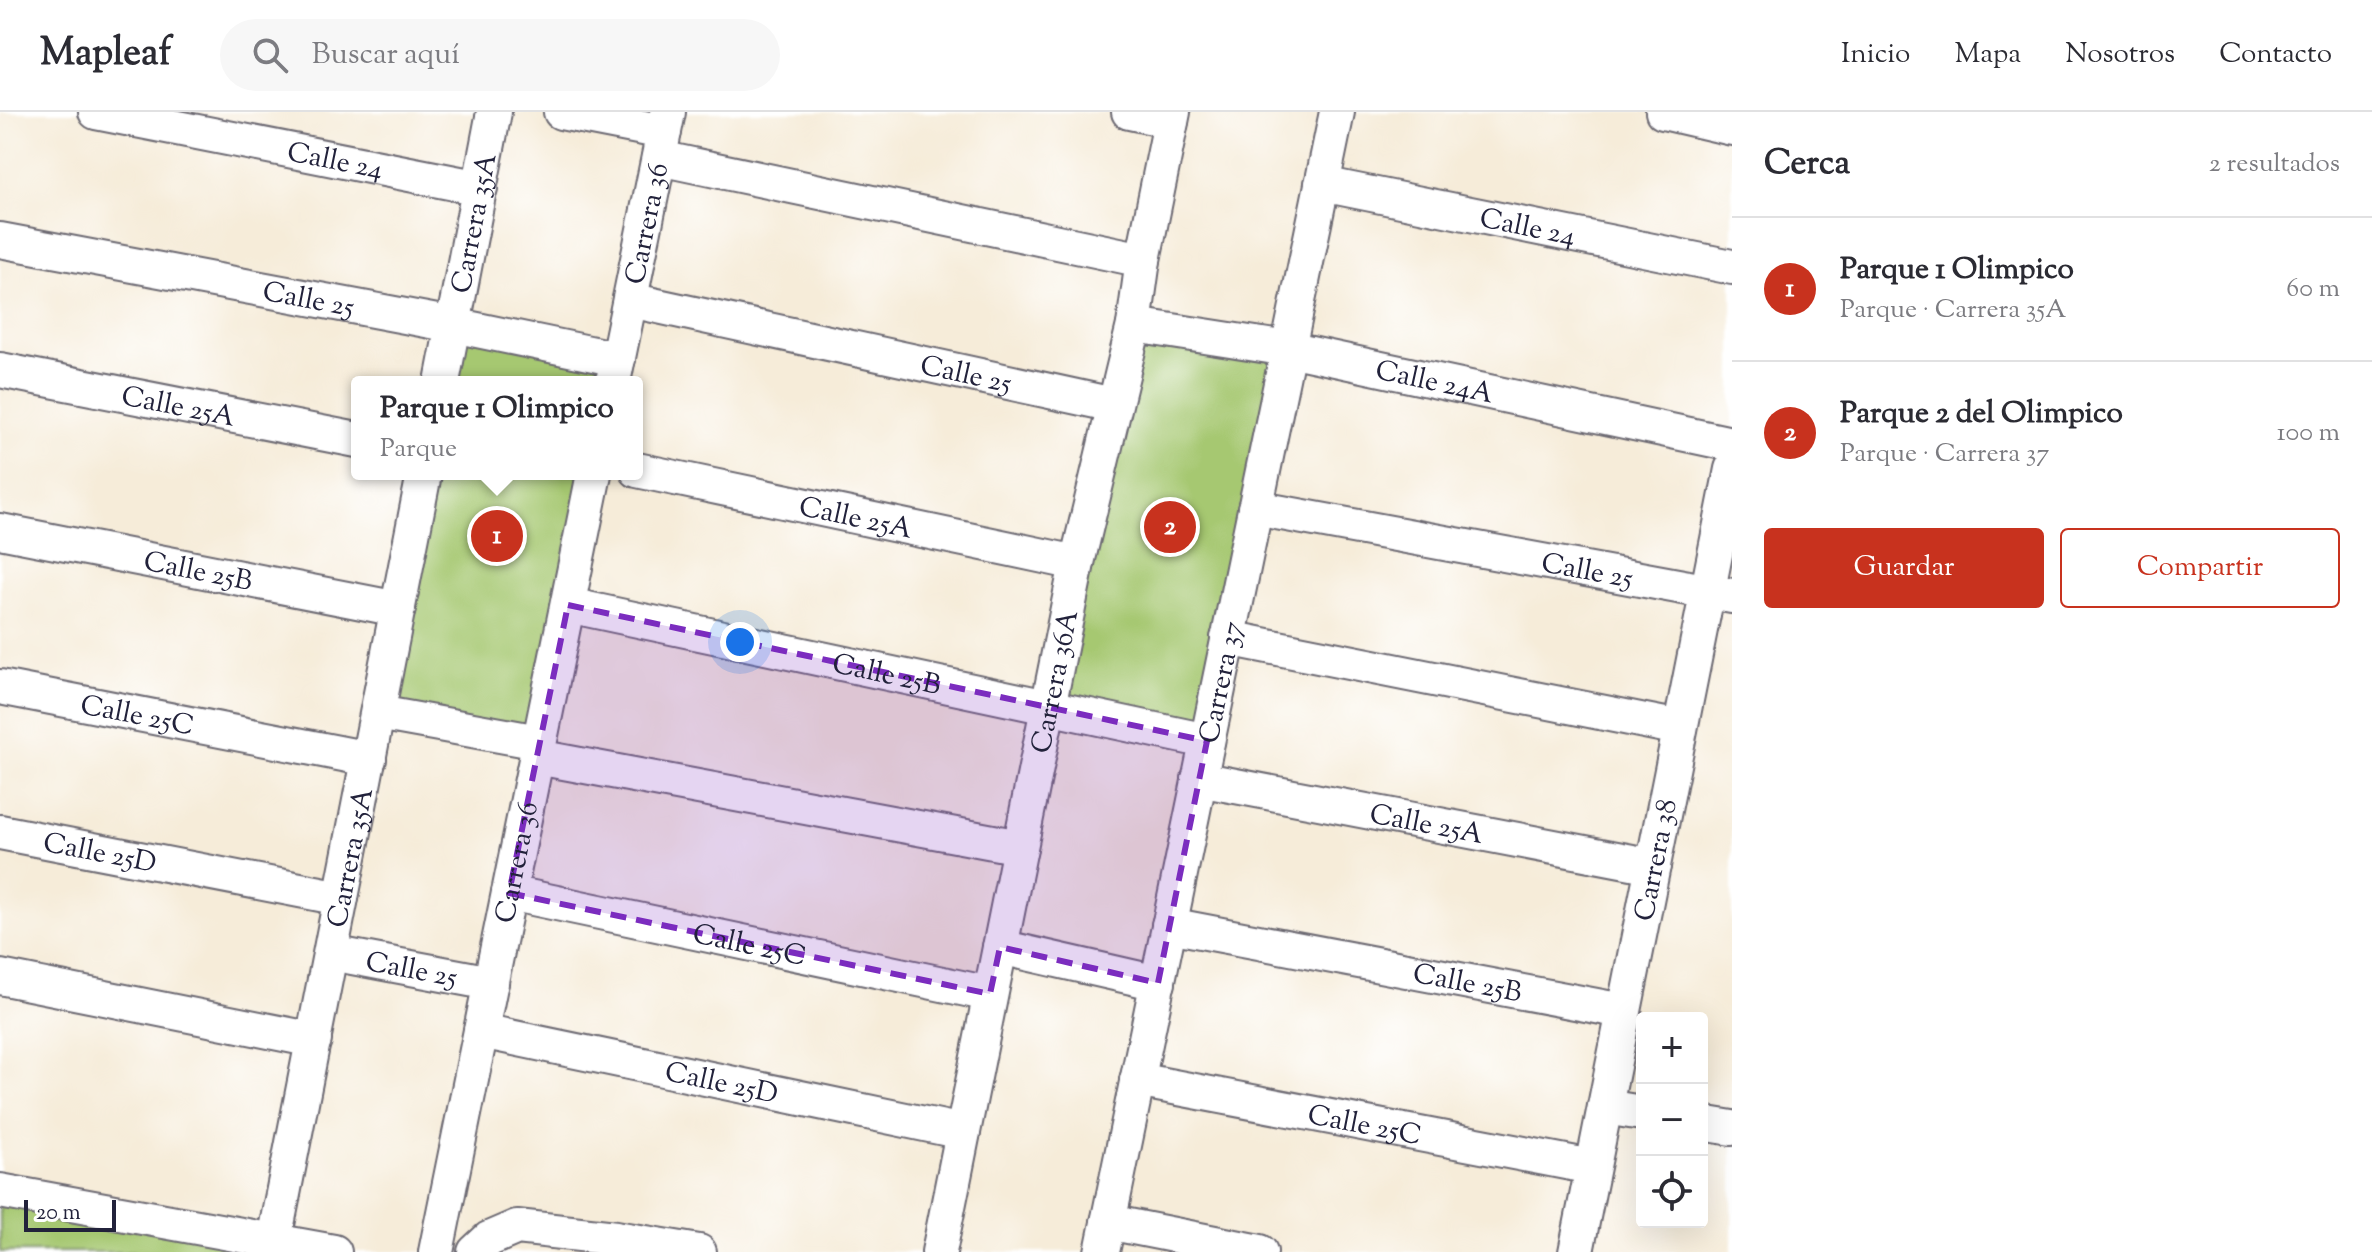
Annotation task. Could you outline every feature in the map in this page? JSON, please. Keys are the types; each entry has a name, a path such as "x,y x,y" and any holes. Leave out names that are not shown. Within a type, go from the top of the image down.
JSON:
{"street":[{"name":"Calle 24","path":"96,112 480,188"},
{"name":"Carrera 35A","path":"443,376 494,112"},
{"path":"561,112 664,134 1143,260"},
{"path":"1129,112 1172,116"},
{"name":"Carrera 37","path":"1105,1237 1337,112"},
{"path":"1663,112 1732,128"},
{"name":"Carrera 36A","path":"939,1252 1077,563 1134,325 1143,260 1172,116"},
{"name":"Carrera 36","path":"616,370 664,134"},
{"name":"Calle 24","path":"1322,184 1732,267"},
{"name":"Calle 25","path":"0,240 453,325 616,370"},
{"name":"Calle 25","path":"630,300 1114,405"},
{"name":"Calle 24A","path":"1134,325 1288,349 1732,444"},
{"name":"Calle 25A","path":"0,370 351,439"},
{"name":"Carrera 38","path":"1576,1252 1680,728 1720,594 1732,469"},
{"name":"Calle 25A","path":"643,471 1077,563"},
{"name":"Carrera 35A","path":"274,1240 423,480"},
{"name":"Carrera 36","path":"436,1252 593,480"},
{"name":"Calle 25","path":"1255,508 1720,594"},
{"name":"Calle 25B","path":"0,531 398,609"},
{"name":"Calle 25B","path":"568,605 1207,741"},
{"path":"1228,638 1680,728"},
{"name":"Calle 25C","path":"0,687 369,759"},
{"path":"378,713 538,750 1020,847"},
{"name":"Calle 25A","path":"1199,779 1653,866"},
{"name":"Calle 25D","path":"0,832 341,898"},
{"name":"Calle 25C","path":"509,893 990,994"},
{"name":"Calle 25B","path":"1169,925 1623,1011"},
{"path":"1000,947 1158,983"},
{"name":"Calle 25","path":"331,953 491,983"},
{"path":"0,977 314,1040"},
{"name":"Calle 25D","path":"481,1031 963,1132"},
{"name":"Calle 25C","path":"1137,1080 1592,1167"},
{"path":"1605,1107 1636,1112"},
{"path":"1708,1124 1732,1128"},
{"path":"0,1191 334,1252"},
{"path":"475,1252 489,1239 517,1227 616,1238 699,1252"},
{"path":"1105,1237 1260,1252"}],"highlighted area":[{"path":"568,605 1207,741 1158,983 1000,947 990,994 509,893"}],"green space":[{"path":"453,325 618,359 614,376 443,376"},
{"path":"1134,325 1288,349 1207,741 1048,706"},
{"path":"423,480 593,480 539,742 378,713"},
{"path":"0,1197 290,1252 0,1252"}],"place":[{"name":"Parque 2 del Olimpico","path":"1170,527"},
{"name":"Parque 1 Olimpico","path":"497,536"}]}
